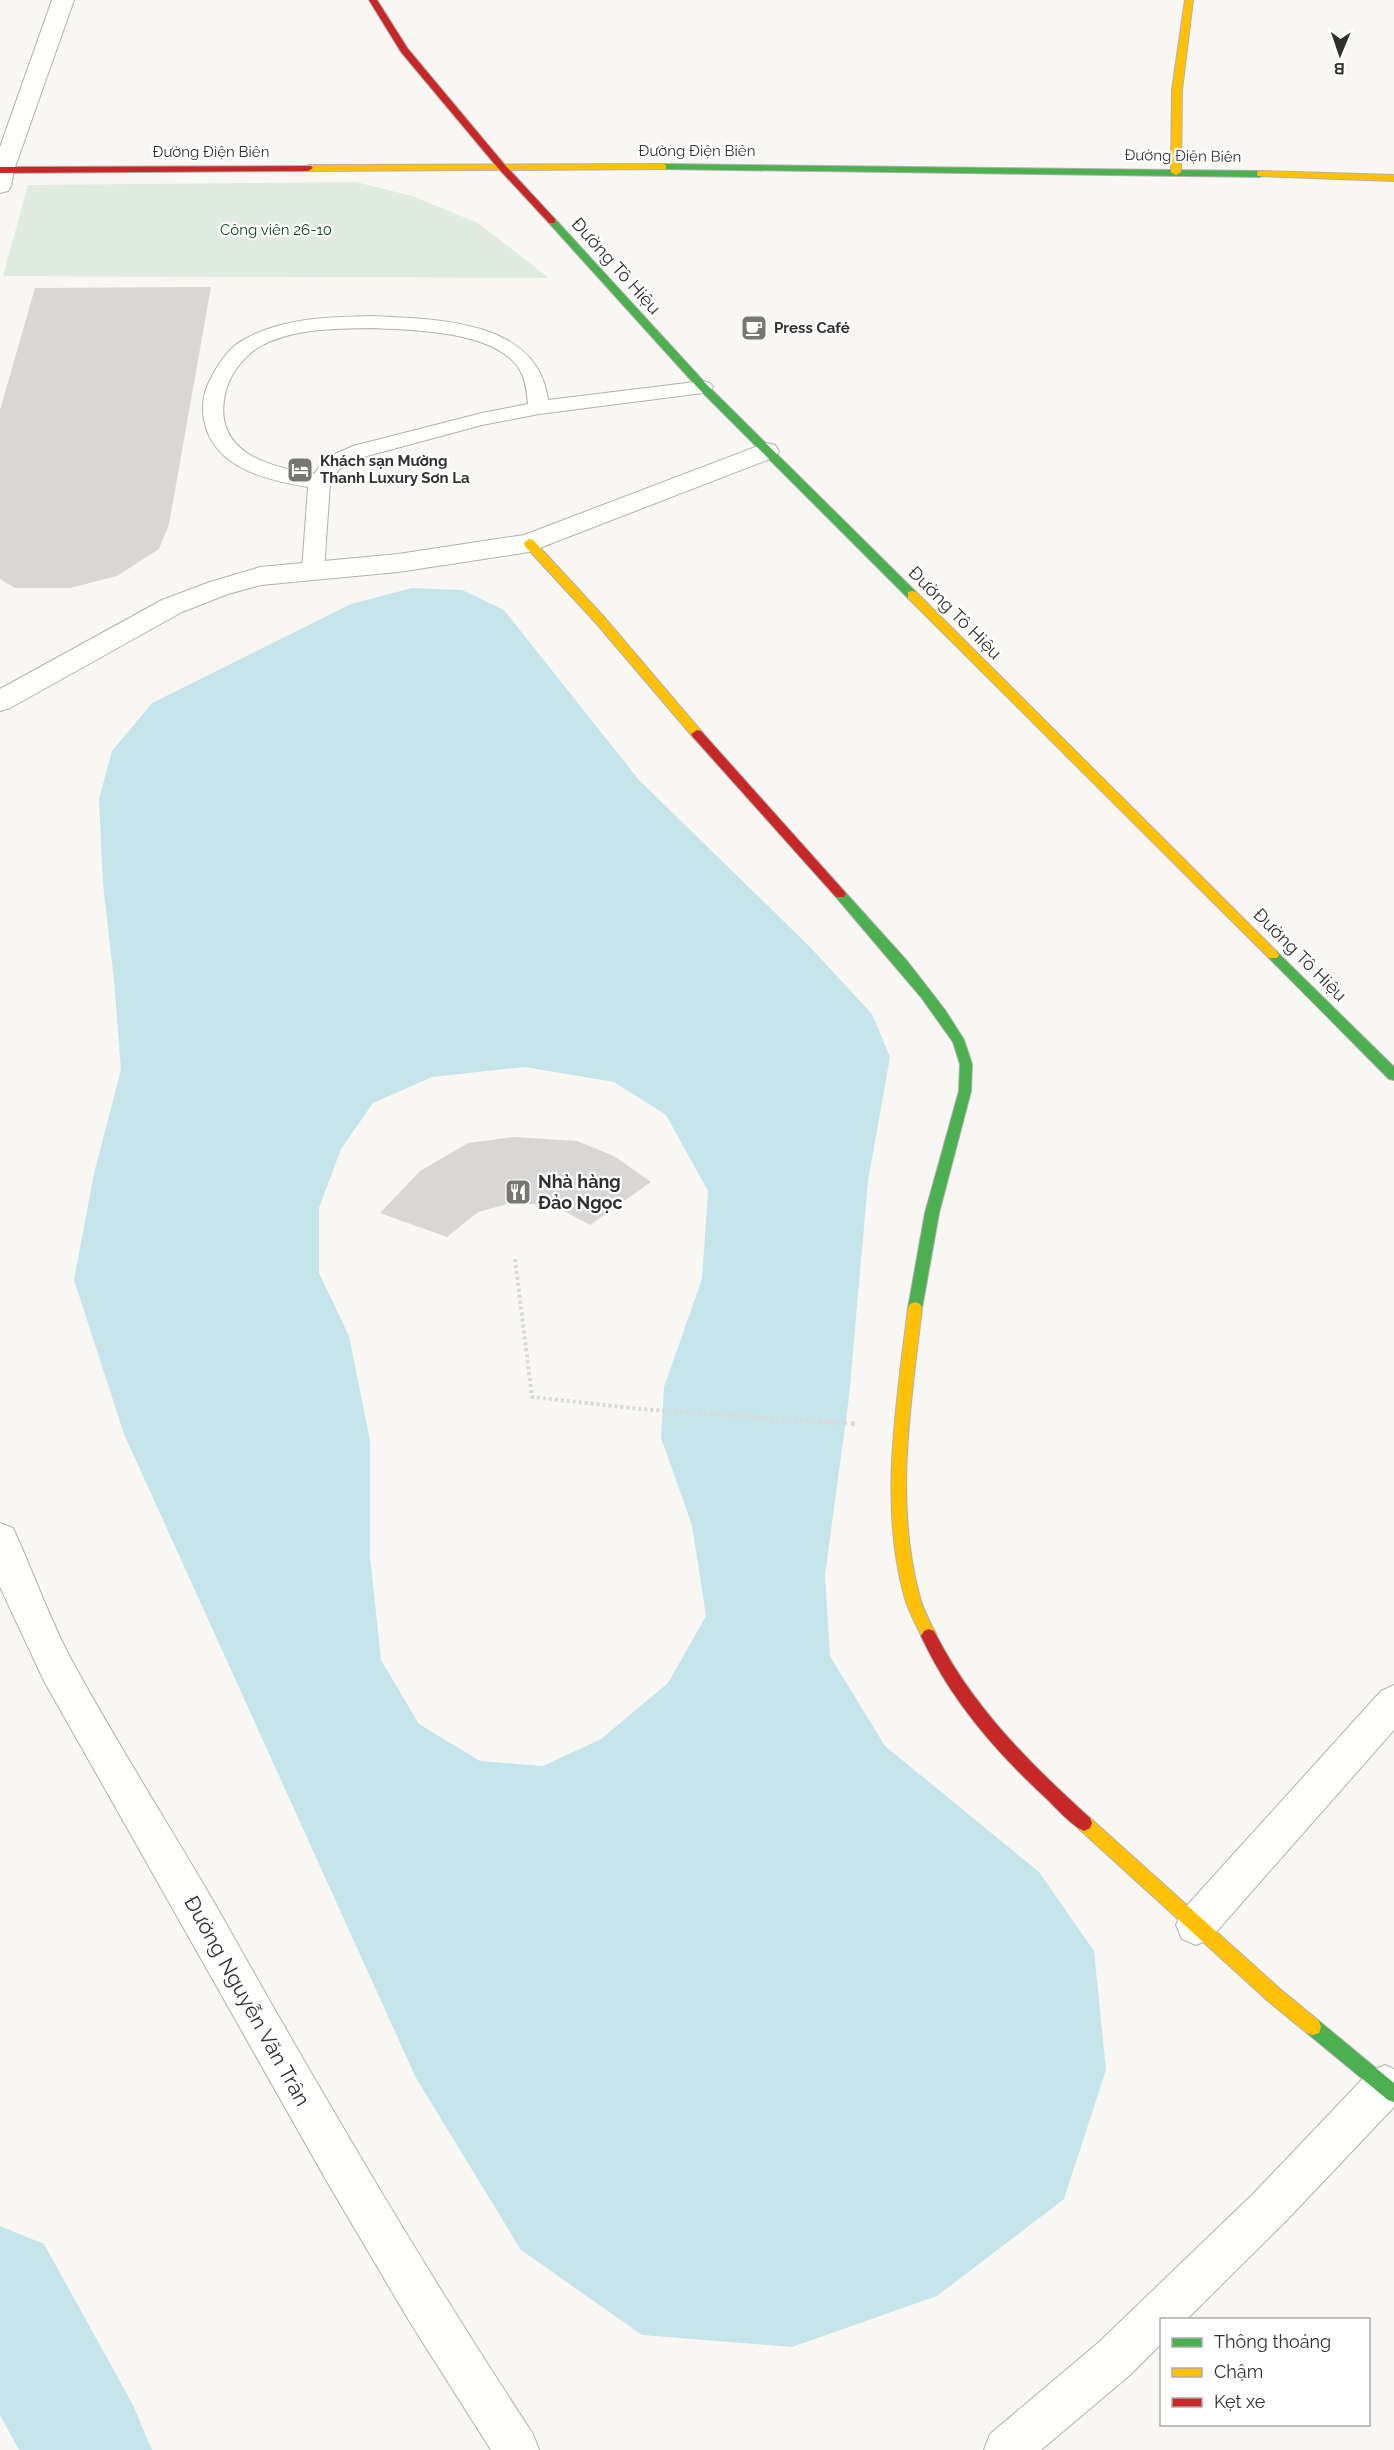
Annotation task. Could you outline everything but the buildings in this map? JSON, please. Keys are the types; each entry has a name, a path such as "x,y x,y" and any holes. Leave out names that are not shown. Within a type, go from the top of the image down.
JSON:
{"main road":[{"name":"Đường Tô Hiệu","path":"373,0 404,50 501,166 703,387 1394,1075"},
{"path":"1176,172 1177,90 1189,0"},
{"name":"Đường Điện Biên","path":"1,175 501,166 1176,172 1394,178"},
{"path":"530,543 910,973 945,1020 963,1050 968,1075 959,1118 946,1155 918,1286 900,1445 901,1529 911,1595 943,1668 985,1726 1064,1805 1274,1995 1390,2090"}],"street":[{"path":"1,175 63,0"},
{"path":"0,701 172,606 219,588 260,576 398,563 530,543 766,451"},
{"name":"Đường Nguyễn Văn Trân","path":"0,1539 10,1568 65,1685 141,1813 333,2154 459,2363 516,2450"},
{"path":"1196,1924 1394,1703"},
{"path":"1006,2450 1114,2359 1390,2090"}],"lane":[{"path":"319,482 292,478 241,459 218,437 211,402 224,367 251,343 292,327 357,321 400,323 451,329 496,341 525,362 537,387 539,408"},
{"path":"313,571 319,482 333,463 360,451 482,419 539,408 703,387"}],"path":[{"path":"515,1259 532,1397 640,1409 863,1424"}],"green space":[{"name":"Công viên 26-10","path":"356,182 412,196 478,223 549,278 3,276 28,185"}],"water":[{"path":"412,588 462,590 504,610 639,780 810,947 872,1014 890,1057 868,1181 849,1397 825,1575 830,1656 885,1746 1039,1872 1094,1951 1106,2070 1064,2199 937,2296 792,2347 642,2335 521,2250 416,2078 124,1434 74,1280 94,1173 121,1070 103,884 99,799 112,751 152,703 351,604","holes":["525,1067 614,1082 666,1115 708,1191 702,1279 664,1387 661,1438 692,1525 706,1616 668,1683 601,1739 543,1766 480,1761 419,1724 381,1660 370,1556 370,1440 349,1336 319,1273 319,1208 341,1149 373,1103 432,1077"]}],"waterway":[{"path":"0,2288 88,2450"}],"traffic: fast":[{"path":"663,167 1260,174"},
{"path":"552,221 703,387 912,595"},
{"path":"840,894 926,994 958,1040 966,1064 965,1091 932,1213 915,1308"},
{"path":"1273,955 1394,1075"},
{"path":"1313,2027 1394,2094"}],"traffic: slow":[{"path":"1176,172 1177,90 1189,0"},
{"path":"308,168 663,167"},
{"path":"1260,174 1394,178"},
{"path":"529,543 600,620 697,734"},
{"path":"912,595 1273,955"},
{"path":"915,1308 900,1451 900,1524 911,1594 929,1636"},
{"path":"1084,1823 1274,1995 1313,2027"}],"traffic: jam":[{"path":"373,0 404,50 501,166 552,221"},
{"path":"0,170 308,168"},
{"path":"697,734 840,894"},
{"path":"929,1636 959,1689 996,1737 1039,1782 1084,1823"}],"place":[{"name":"Press Café","path":"754,328"},
{"name":"Khách sạn Mường Thanh Luxury Sơn La","path":"300,470"},
{"name":"Nhà hàng Đảo Ngọc","path":"518,1192"}]}
